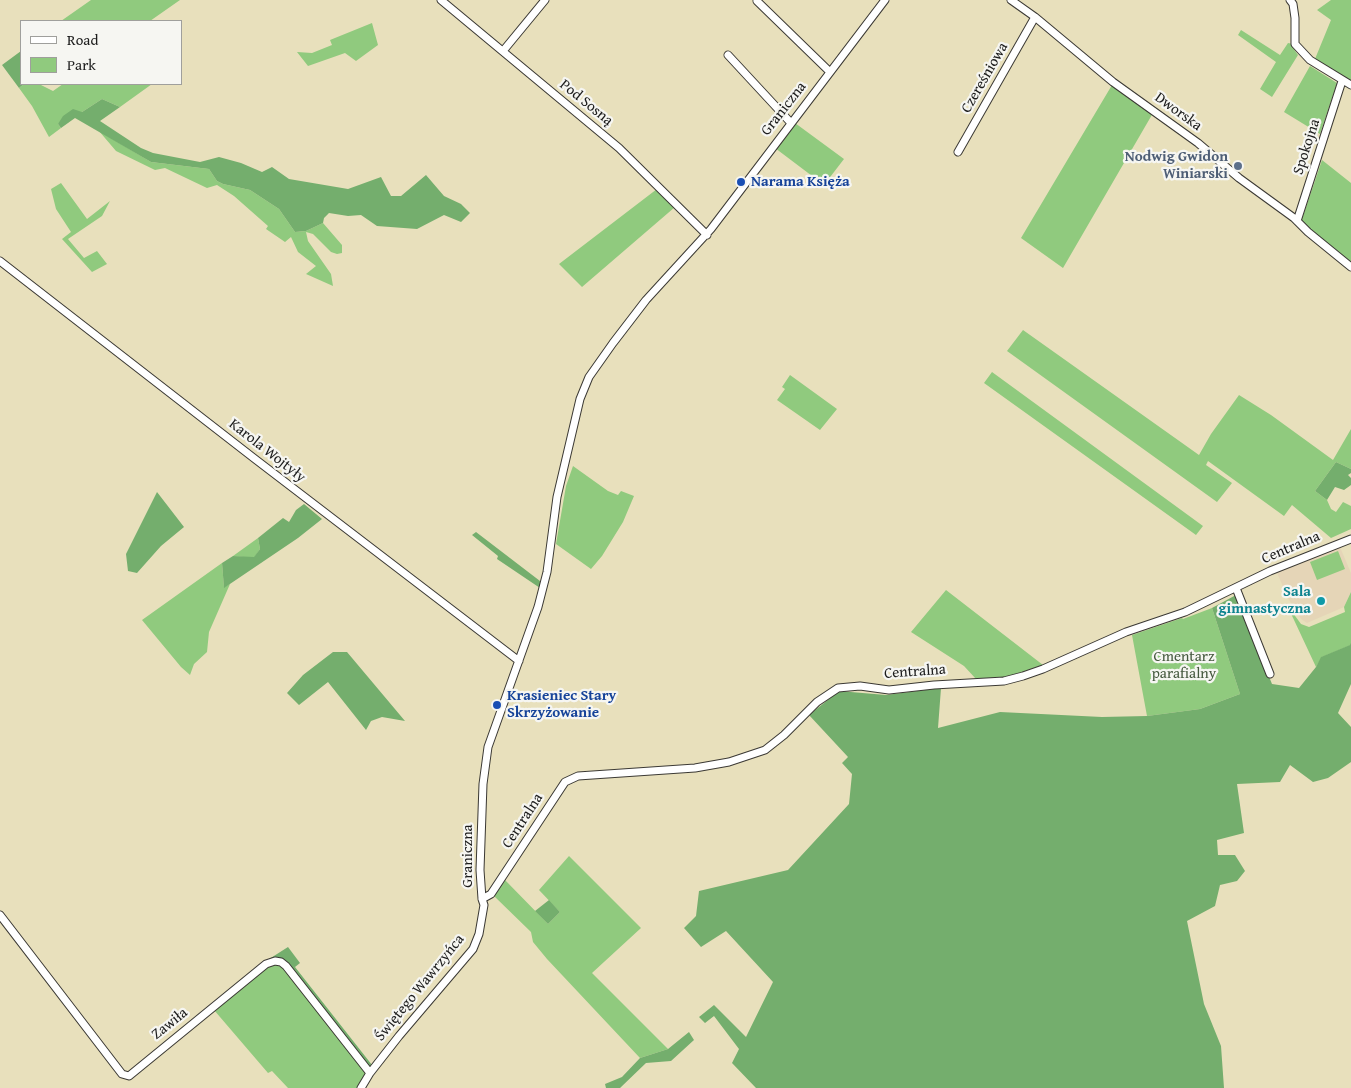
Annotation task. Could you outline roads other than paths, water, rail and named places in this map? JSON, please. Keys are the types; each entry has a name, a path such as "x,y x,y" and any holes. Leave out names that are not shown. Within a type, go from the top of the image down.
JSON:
{"street":[{"name":"Pod Sosną","path":"441,0 620,148 706,235"},
{"path":"503,51 545,0"},
{"name":"Graniczna","path":"482,899 480,870 483,784 488,747 538,607 547,572 557,497 580,399 589,378 646,300 706,235 885,0"},
{"name":"Dworska","path":"1011,0 1035,17 1113,82 1198,143 1239,178 1297,220 1351,267"},
{"path":"1290,0 1295,18 1295,44 1310,60 1351,85"},
{"path":"757,1 830,72"},
{"name":"Czereśniowa","path":"958,152 1035,17"},
{"path":"728,55 791,123"},
{"name":"Spokojna","path":"1297,220 1342,81"},
{"name":"Karola Wojtyły","path":"0,261 519,661"},
{"name":"Centralna","path":"482,899 491,894 565,782 578,776 695,768 729,762 765,750 784,735 817,702 838,688 860,686 889,690 934,684 1014,678 1043,669 1126,632 1184,612 1270,571 1351,539"},
{"path":"1236,588 1270,674"},
{"name":"Świętego Wawrzyńca","path":"361,1088 370,1073 473,949 479,934 484,905 482,899"},
{"name":"Zawiła","path":"0,916 122,1074 129,1076 259,970 275,961 281,962 286,966 370,1073"}],"place":[{"name":"Nodwig Gwidon Winiarski","path":"1238,166"},
{"name":"Narama Księża","path":"741,182"},
{"name":"Sala gimnastyczna","path":"1321,601"},
{"name":"Krasieniec Stary Skrzyżowanie","path":"497,705"}],"park label":[{"name":"Cmentarz parafialny","path":"1184,666"}]}
